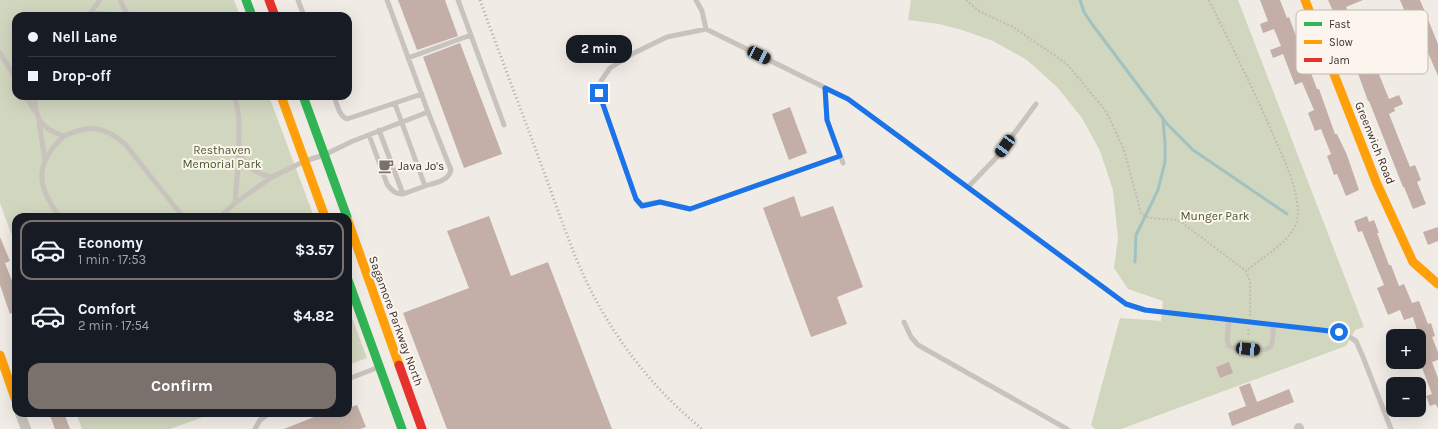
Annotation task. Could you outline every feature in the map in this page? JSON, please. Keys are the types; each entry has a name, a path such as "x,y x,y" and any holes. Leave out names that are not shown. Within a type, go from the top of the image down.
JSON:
{"main road":[{"path":"246,0 250,12"},
{"path":"269,0 274,12"},
{"name":"Greenwich Road","path":"1305,0 1309,10"},
{"name":"Greenwich Road","path":"1334,74 1377,184 1413,262 1438,284"},
{"path":"282,100 324,213"},
{"path":"304,100 346,213"},
{"name":"Sagamore Parkway North","path":"352,232 422,429"},
{"path":"352,291 402,429"},
{"path":"0,355 12,390"}],"street":[{"path":"22,417 26,429"}],"lane":[{"path":"91,12 100,0"},
{"path":"120,0 126,12"},
{"path":"298,0 302,12"},
{"path":"369,135 387,184 392,191 398,194 402,194 447,178 451,174 451,170 386,0"},
{"path":"458,0 504,125"},
{"path":"696,0 702,11 706,29"},
{"path":"840,156 690,209 660,202 642,206 636,199 599,93 601,81 610,68 634,53 667,37 706,29 848,99 1126,304 1145,310 1159,312 1343,333 1356,342 1391,429"},
{"path":"408,58 471,36"},
{"path":"0,53 12,73"},
{"path":"825,88 827,120 843,163"},
{"path":"335,100 341,115 347,119 422,94"},
{"path":"29,100 40,122 45,162"},
{"path":"35,100 35,110"},
{"path":"235,100 239,123 239,154 235,203"},
{"path":"395,104 425,186"},
{"path":"968,187 996,158 1036,104"},
{"path":"224,213 235,203 272,177 305,161 324,155 380,130 428,112"},
{"path":"40,122 51,132 64,136"},
{"path":"57,213 49,203 42,188 42,171 46,156 56,143 64,136 79,129 95,127 115,135 124,144 180,213"},
{"path":"380,130 402,194"},
{"path":"239,154 248,166 256,172 272,177"},
{"path":"1229,320 1227,340 1229,346 1234,348 1263,351 1270,348 1272,345 1273,326"},
{"path":"904,322 911,337 918,345 1067,429"},
{"path":"352,378 380,367"},
{"path":"255,429 260,420 264,417"}],"path":[{"path":"966,0 979,11 1013,27 1067,64 1105,110 1124,150 1139,209 1144,216 1180,221 1246,271 1251,287 1248,335"},
{"path":"1208,0 1252,86 1287,167 1296,196 1296,223 1286,241 1246,271"}],"green space":[{"name":"Resthaven Memorial Park","path":"0,0 234,0 238,12 12,12 12,100 270,100 313,213 12,213 12,236 0,203"},
{"name":"Munger Park","path":"911,0 1238,0 1364,327 1355,330 1346,346 1121,429 1095,429 1091,425 1120,318 1161,321 1163,301 1128,289 1114,268 1118,238 1113,190 1100,151 1082,118 1057,87 1027,60 993,41 962,30 939,24 908,20"},
{"path":"352,318 367,358 352,364"},
{"path":"78,417 203,417 170,429 82,429"}],"building":[{"path":"398,0 445,0 458,36 417,50"},
{"path":"1260,0 1280,0 1287,18 1289,17 1296,36 1296,74 1311,74 1317,89 1319,89 1335,134 1337,134 1347,155 1359,190 1346,196 1337,174 1334,175 1327,156 1331,154 1321,129 1315,131 1308,113 1314,110 1302,82 1295,85 1283,54 1273,58 1270,50 1281,46 1274,29 1263,33 1260,24 1268,21"},
{"path":"1328,0 1363,0 1346,7 1347,10 1332,10"},
{"path":"1400,0 1420,0 1424,10 1404,10"},
{"path":"1428,20 1438,44 1438,76 1428,53"},
{"path":"460,43 502,154 464,168 423,57"},
{"path":"1358,74 1379,74 1389,99 1399,95 1403,104 1394,108 1395,111 1389,114 1410,167 1415,165 1421,180 1417,182 1426,204 1413,209"},
{"path":"790,107 807,153 789,160 772,114"},
{"path":"385,159 390,171 387,172 382,160"},
{"path":"794,196 801,217 833,206 863,287 837,297 847,324 811,337 763,208"},
{"path":"489,216 511,276 548,262 612,429 447,429 403,313 469,288 447,231"},
{"path":"1367,216 1369,222 1374,220 1379,233 1377,233 1389,265 1391,265 1399,286 1404,284 1412,303 1419,301 1428,324 1431,323 1435,336 1432,337 1438,352 1438,360 1432,362 1438,378 1438,408 1435,404 1430,406 1426,396 1432,394 1422,369 1426,369 1426,329 1417,329 1413,317 1404,320 1400,310 1388,315 1377,288 1384,285 1362,231 1358,232 1354,221"},
{"path":"1438,227 1438,241 1428,245 1423,232"},
{"path":"0,237 10,261 5,263 12,281 12,313 10,314 0,285"},
{"path":"1229,362 1233,373 1220,378 1216,367"},
{"path":"1250,383 1257,402 1289,389 1294,402 1232,426 1228,413 1246,406 1239,387"},
{"path":"357,405 366,427 360,429 284,429 314,417 352,417 352,407"},
{"path":"50,417 66,417 70,429 55,429"}],"waterway":[{"path":"1080,0 1084,12 1092,24 1167,124 1193,150 1287,214"},
{"path":"1135,262 1136,235 1158,190 1165,162 1163,120"}],"railway":[{"path":"480,0 566,234 594,296 619,339 649,378 702,429"}],"traffic: fast":[{"path":"246,0 250,12"},
{"path":"304,100 346,213"},
{"path":"352,291 402,429"}],"traffic: slow":[{"path":"1305,0 1309,10"},
{"path":"1334,74 1377,184 1413,262 1438,284"},
{"path":"282,100 324,213"},
{"path":"352,232 399,365"},
{"path":"0,355 12,390"}],"traffic: jam":[{"path":"269,0 274,12"},
{"path":"399,365 422,429"}],"place":[{"name":"Java Jo's","path":"386,166"}],"route":[{"path":"599,93 636,199 642,206 660,202 690,209 840,156 827,120 825,88 848,99 1126,304 1145,310 1273,326 1339,332"}]}
